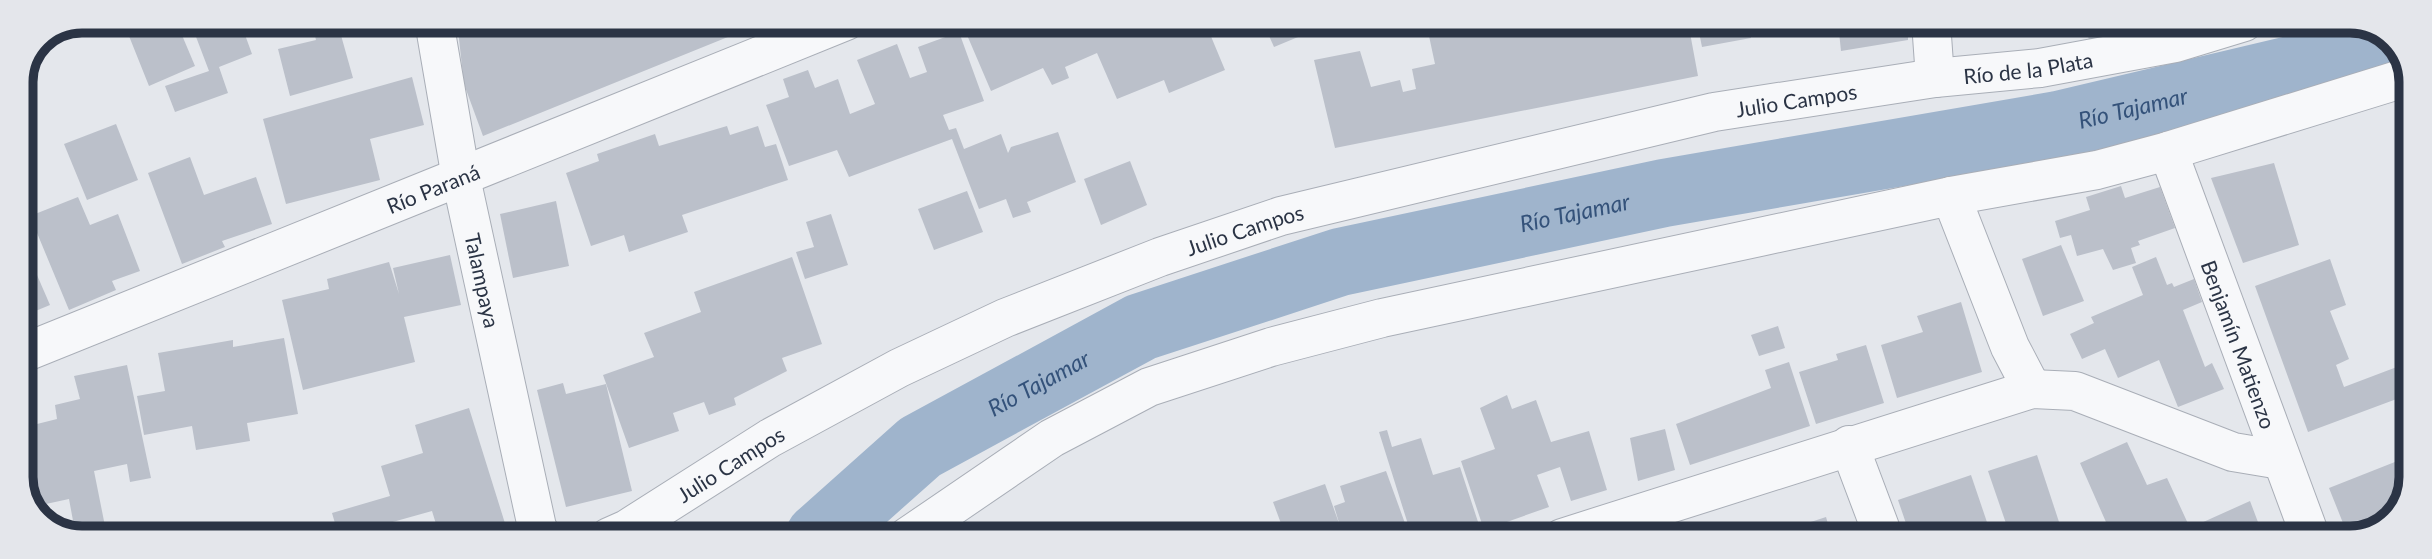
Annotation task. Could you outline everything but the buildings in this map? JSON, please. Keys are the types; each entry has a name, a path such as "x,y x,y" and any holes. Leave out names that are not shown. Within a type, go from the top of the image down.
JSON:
{"street":[{"name":"Talampaya","path":"436,33 461,178 537,526"},
{"name":"Río Paraná","path":"33,349 817,33"},
{"path":"1932,33 1935,78"},
{"name":"Río de la Plata","path":"1935,78 2040,68 2175,43 2208,33"},
{"name":"Julio Campos","path":"632,526 770,438 899,368 1005,318 1172,253 1282,216 1714,112 1935,78"},
{"path":"923,526 1052,438 1161,383 1271,347 1382,318 1951,196 2097,170 2168,151 2399,79"},
{"name":"Benjamín Matienzo","path":"2168,151 2306,526"},
{"path":"1951,196 2010,347 2032,389"},
{"path":"1599,526 2032,389 2075,391 2233,452 2281,460"},
{"path":"1849,445 1880,526"}],"waterway":[{"name":"Río Tajamar","path":"831,526 920,447 1141,327 1340,262 1664,193 2058,125 2321,63 2381,45"}]}
